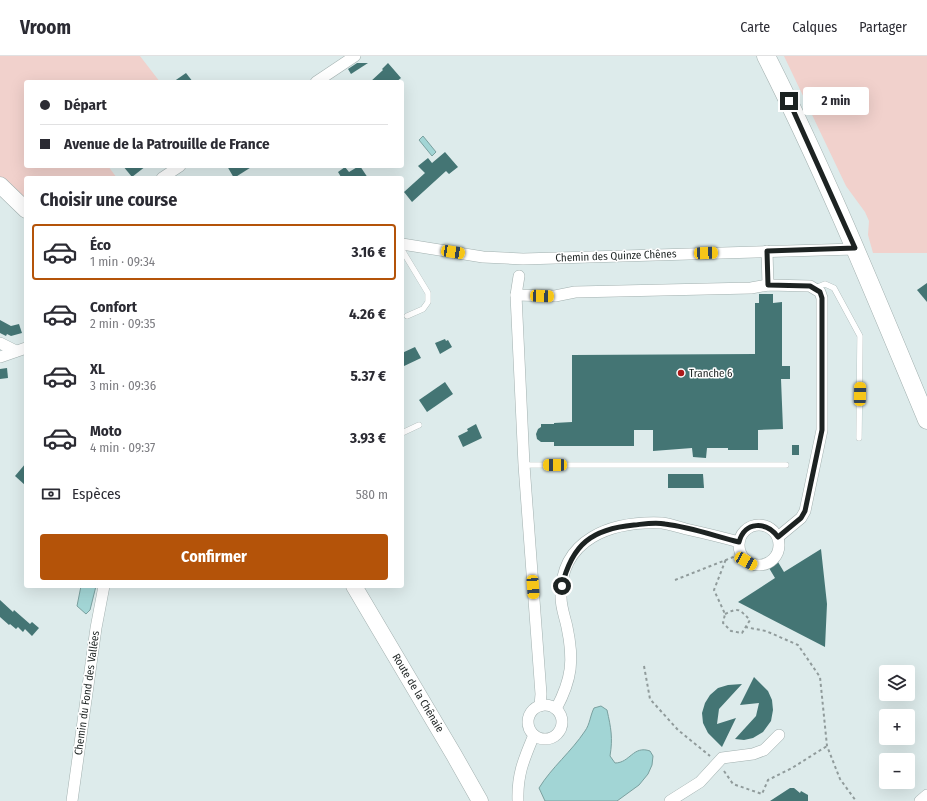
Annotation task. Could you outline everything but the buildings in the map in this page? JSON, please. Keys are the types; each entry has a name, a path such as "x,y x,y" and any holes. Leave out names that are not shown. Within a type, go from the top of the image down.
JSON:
{"main road":[{"path":"766,56 789,101 855,248 927,420"}],"street":[{"path":"319,80 355,56"},
{"path":"165,176 177,168"},
{"path":"0,185 24,208"},
{"name":"Chemin des Quinze Chênes","path":"404,244 483,257 524,259 855,248"},
{"path":"767,251 768,285"},
{"path":"519,276 516,295 524,465 541,694 540,706"},
{"path":"516,295 555,296 575,292 751,288 768,285 810,286 820,292 822,298 822,430 805,511 801,518 778,537"},
{"path":"0,343 21,350"},
{"path":"0,357 21,350"},
{"path":"556,709 563,696 571,672 571,651 562,606 562,586 566,570 579,548 590,538 605,530 625,526 664,523 739,542"},
{"path":"757,525 766,526 773,530 778,537 780,548 778,555 769,564 758,566 754,565 746,561 741,554 739,542 744,532 748,528 757,525"},
{"name":"Chemin du Fond des Vallées","path":"72,801 96,628 104,588"},
{"name":"Route de la Chênaie","path":"355,588 480,801"},
{"path":"545,705 556,709 559,712 562,721 556,734 548,738 534,735 528,721 532,712 540,706 545,705"},
{"path":"518,801 517,786 520,768 534,735"},
{"path":"670,801 700,782 722,758 754,754 764,750 779,735"},
{"path":"920,801 927,795"}],"lane":[{"path":"404,253 428,293 428,302 423,309 407,316"},
{"path":"814,288 825,284 834,288 860,336 859,438"},
{"path":"404,432 419,425"},
{"path":"524,465 786,465"}],"path":[{"path":"675,580 741,554"},
{"path":"724,614 735,609 741,610 750,620 742,633 731,631 723,623 724,614 714,590 726,559"},
{"path":"745,627 766,631 798,645 820,677 827,746 840,779 856,801"}],"shaded area":[{"path":"0,56 140,56 158,80 24,80 24,168 110,168 116,176 24,176 24,201 0,179"},
{"path":"784,56 927,56 927,253 873,253 868,235 869,221 865,212 846,186"}],"water":[{"path":"423,136 436,152 432,156 419,140"},
{"path":"81,588 96,588 90,610 86,614 77,606"},
{"path":"601,706 607,710 610,722 610,756 615,763 624,760 639,750 650,751 653,756 652,765 648,774 639,785 617,801 545,801 539,788 585,731 594,708"}],"place":[{"name":"Tranche 6","path":"681,373"}],"route":[{"path":"562,586 566,570 579,548 590,538 605,530 625,526 664,523 739,542 744,532 748,528 757,525 766,526 773,530 778,537 801,518 805,511 822,430 822,298 820,292 810,286 768,285 767,251 855,248 789,101"}]}
